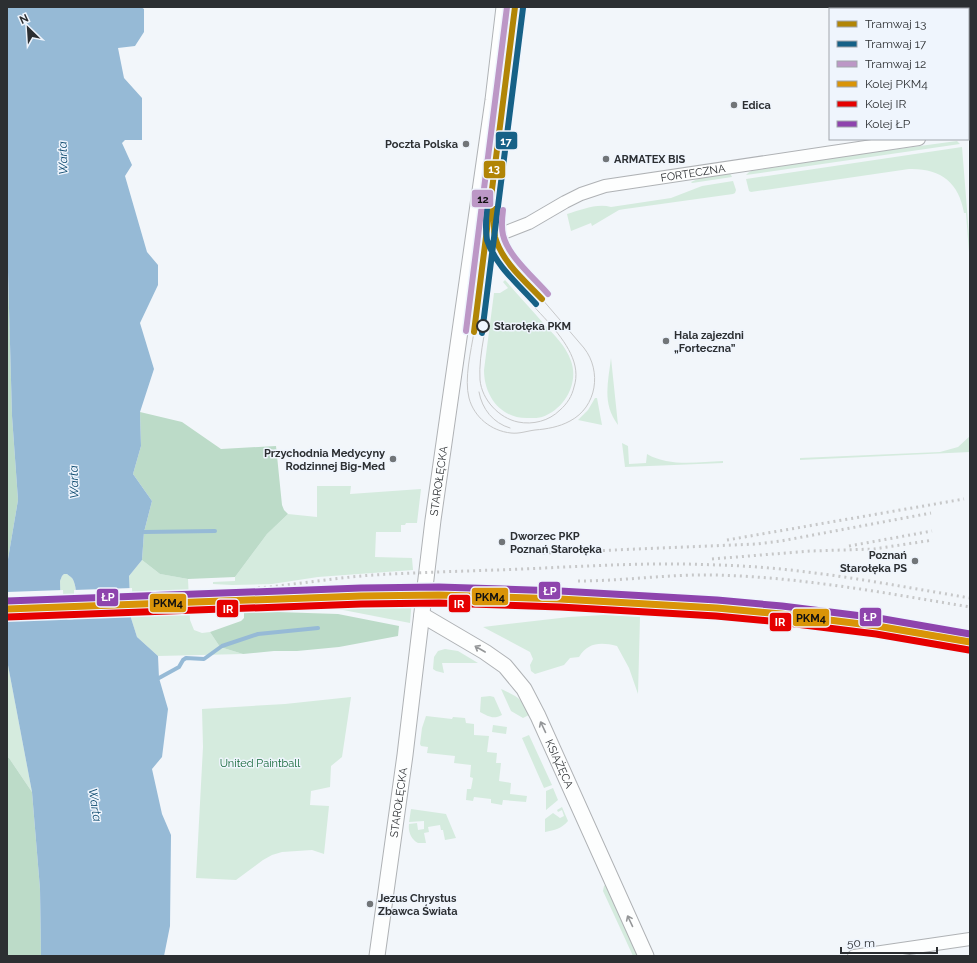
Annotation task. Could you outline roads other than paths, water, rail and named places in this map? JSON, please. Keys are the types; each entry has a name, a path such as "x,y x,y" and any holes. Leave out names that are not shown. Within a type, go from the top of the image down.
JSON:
{"street":[{"name":"STAROŁĘCKA","path":"378,956 404,762 433,520 493,100 504,7"},
{"name":"FORTECZNA","path":"475,226 506,232 529,223 581,194 605,186 913,140"},
{"name":"KSIĄŻĘCA","path":"422,615 500,662 524,689 538,716 646,956"},
{"path":"854,956 970,940"}],"water":[{"name":"Warta","path":"7,7 141,7 144,9 144,32 135,46 118,48 124,78 142,98 142,140 125,140 122,143 132,165 125,176 147,252 158,265 158,285 140,323 154,369 140,412 141,446 133,474 152,501 144,532 142,560 129,576 131,618 137,637 158,656 159,678 168,709 162,757 152,769 162,814 171,835 170,926 164,956 41,956 40,889 32,792 7,660 7,565 18,500 12,416 7,236","holes":["67,574 72,578 76,592 75,615 74,619 70,620 61,615 60,581 62,576"]}],"waterway":[{"path":"144,532 215,531"},
{"path":"159,678 179,667 186,658 204,659 222,646 258,634 318,628"}],"tram line":[{"name":"12","path":"466,331 507,7"},
{"name":"13","path":"474,332 515,7"},
{"name":"17","path":"482,333 523,8"},
{"name":"17","path":"487,208 486,236 491,249 508,274 536,304"},
{"name":"13","path":"495,209 494,230 498,246 508,263 542,299"},
{"name":"12","path":"503,210 503,235 510,251 548,294"},
{"path":"485,241 490,274 490,287 488,314 480,370 481,387 488,401 504,417 524,423 540,421 556,414 563,408 571,397 576,370 571,354 561,337 548,321 518,290 506,275 497,260 492,240 494,218"},
{"path":"474,332 468,365 467,382 471,405 484,422 504,432 511,433 520,433 548,428 566,423 579,415 591,398 595,378 593,367 590,357 584,348 542,299"},
{"path":"479,392 480,398 489,414 498,423 510,428"}],"railway":[{"path":"727,540 964,499"},
{"path":"543,553 756,544 781,541 931,513"},
{"path":"849,546 932,531"},
{"path":"712,559 810,551 874,549 933,540"},
{"path":"246,589 373,575 620,565 693,564 781,569 875,582 970,598"},
{"path":"578,581 663,576 746,576 843,586 970,607"}],"rail line":[{"name":"ŁP","path":"7,601 361,588 439,587 560,591 717,600 782,606 878,618 970,634"},
{"name":"PKM4","path":"7,609 361,596 439,595 560,599 717,608 781,614 877,626 970,642"},
{"name":"IR","path":"7,617 361,604 439,603 560,607 716,616 780,622 876,634 969,650"}],"place":[{"name":"Edica","path":"734,105"},
{"name":"Poczta Polska","path":"466,144"},
{"name":"ARMATEX BIS","path":"606,159"},
{"name":"Starołęka PKM","path":"483,326"},
{"name":"Hala zajezdni „Forteczna”","path":"666,341"},
{"name":"Przychodnia Medycyny Rodzinnej Big-Med","path":"393,459"},
{"name":"Dworzec PKP Poznań Starołęka","path":"502,542"},
{"name":"Poznań Starołęka PS","path":"915,561"},
{"name":"Jezus Chrystus Zbawca Świata","path":"370,904"}],"park label":[{"name":"United Paintball","path":"260,763"}]}
